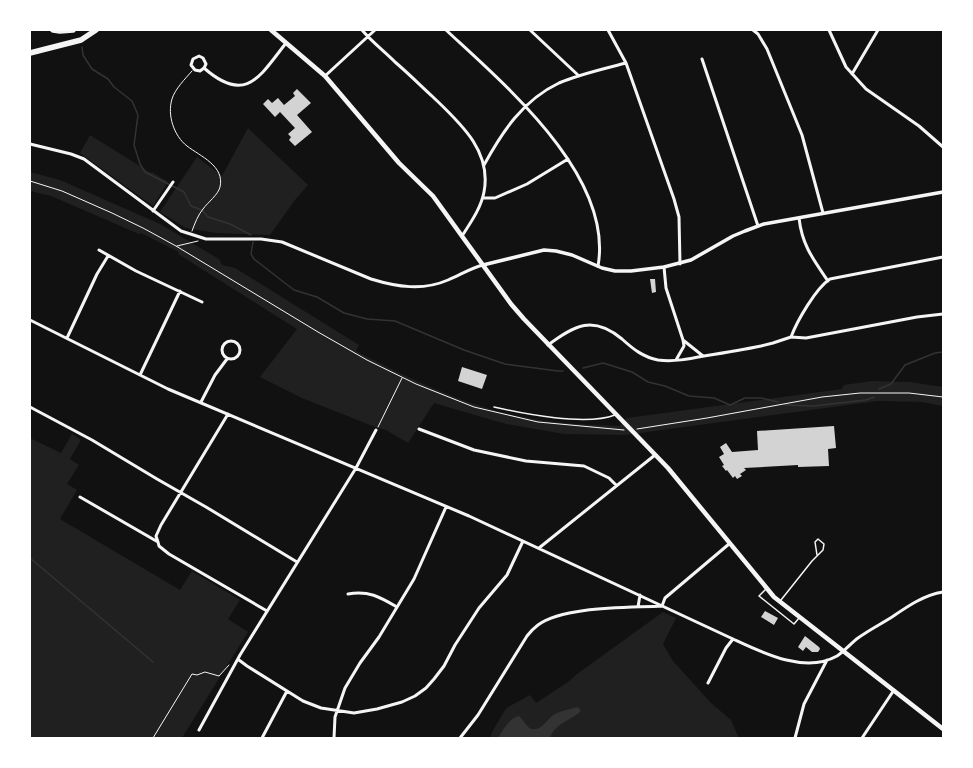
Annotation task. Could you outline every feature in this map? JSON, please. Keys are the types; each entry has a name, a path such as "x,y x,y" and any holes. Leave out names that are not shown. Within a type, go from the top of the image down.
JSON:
{"highway":[{"path":"53,30 72,30"},
{"path":"30,54 81,40 96,30"}],"main road":[{"path":"271,30 325,76 399,163 433,196 511,304 548,345 668,468 766,588 799,618 943,729"}],"street":[{"path":"362,30 466,129 477,146 484,165 485,183 483,198 476,214 462,236"},
{"path":"325,76 375,30"},
{"path":"446,30 525,107 560,147 574,167 594,215 599,241 598,266"},
{"path":"530,30 579,76"},
{"path":"608,30 626,63 675,203 679,217 680,264"},
{"path":"753,30 758,34 767,49 799,127 809,158 823,213"},
{"path":"829,30 846,67 866,89 919,126 943,147"},
{"path":"852,74 878,30"},
{"path":"204,68 226,84 234,86 246,84 261,74 286,43"},
{"path":"199,56 202,57 206,64 204,68 198,71 194,69 191,65 192,60 199,56"},
{"path":"702,59 758,226"},
{"path":"484,165 502,133 512,120 532,101 558,84 579,76 626,63"},
{"path":"30,144 71,154 84,159 180,231 190,235 206,239 257,239 282,242 371,279 404,286 422,287 447,281 483,264 544,250 572,255 598,266 615,270 630,271 664,267 691,260 739,233 758,226 943,192"},
{"path":"483,198 495,198 523,186 539,178 568,159"},
{"path":"153,211 173,182"},
{"path":"799,218 802,238 805,246 828,281"},
{"path":"99,250 136,271 202,302"},
{"path":"66,338 108,256"},
{"path":"791,337 796,323 821,288 828,281 835,278 943,257"},
{"path":"664,267 666,288 684,346 676,360"},
{"path":"140,375 180,291"},
{"path":"548,345 567,331 576,327 592,325 611,331 639,354 658,360 676,360 773,344 791,337 806,338 917,316 943,314"},
{"path":"30,320 168,389 356,468 539,548 757,651 799,662 817,662 827,660 838,656 857,639 908,606 934,593 943,592"},
{"path":"683,340 704,356"},
{"path":"201,402 215,375 227,360 236,358 240,353 240,348 237,342 231,341 223,346 223,355 227,360"},
{"path":"30,407 92,440 297,562"},
{"path":"228,414 161,525 156,536 159,546 169,554 267,611"},
{"path":"419,429 474,450 526,460 584,466 609,478 616,485"},
{"path":"199,730 239,660 240,655 356,468 376,430"},
{"path":"539,548 655,455"},
{"path":"80,497 158,542"},
{"path":"334,738 337,711 341,696 352,675 373,647 414,578 446,507"},
{"path":"239,660 303,701 320,708 354,712 377,709 402,702 415,696 426,688 443,667 479,608 507,575 523,541"},
{"path":"662,606 665,598 729,544"},
{"path":"348,594 358,592 368,593 382,598 397,607"},
{"path":"638,607 640,595"},
{"path":"460,738 475,720 526,636 544,621 558,616 594,609 662,606"},
{"path":"708,683 726,648 733,640"},
{"path":"795,738 804,704 827,660"},
{"path":"862,738 894,690"},
{"path":"262,738 287,691"}],"lane":[{"path":"494,407 511,411 574,420 601,418 616,414"},
{"path":"780,602 817,555 823,550 824,544 818,539 815,542 817,555"},
{"path":"766,588 759,596 794,624 799,618"}],"path":[{"path":"190,235 202,210 220,187 220,179 216,168 208,160 186,145 176,132 171,119 170,108 172,97 194,69"},
{"path":"30,181 62,191 112,212 176,246 367,360 403,378 474,407 531,420 618,430 630,430 707,418 822,397 860,393 909,393 943,397"},
{"path":"176,246 206,239"},
{"path":"376,430 403,378"},
{"path":"153,738 192,674 197,675 205,672 218,676 234,659 239,660"}],"shaded area":[{"path":"248,128 308,185 295,200 270,235 216,233 186,228 160,212 197,157 222,176"},
{"path":"90,135 168,182 153,206 80,153"},
{"path":"30,172 60,180 160,224 219,259 222,265 235,268 359,345 356,351 436,390 500,412 546,421 619,426 627,418 842,389 844,385 872,381 910,382 943,387 943,406 922,402 878,401 625,435 564,434 506,424 434,403 408,443 386,430 302,398 260,377 297,329 178,254 179,252 141,233 139,234 51,196 30,191"},
{"path":"72,434 81,440 70,459 79,465 67,484 77,490 60,519 180,590 192,571 240,600 228,619 248,632 182,738 30,738 30,438 61,453"},
{"path":"663,612 676,618 663,644 673,661 711,703 731,720 739,738 490,738 492,732 508,707 530,695 536,703 568,682"},
{"path":"577,707 580,709 580,712 555,729 550,738 498,738 515,717 519,716 530,729 536,729 542,726 555,714"}],"building":[{"path":"297,89 311,103 297,115 312,132 295,146 289,140 291,137 288,134 295,128 280,112 275,117 263,104 268,99 272,103 278,98 284,105 295,96 293,93"},
{"path":"650,279 655,279 656,292 652,293"},
{"path":"462,367 487,375 482,389 458,381"},
{"path":"834,426 836,448 828,449 829,466 798,467 798,465 744,468 746,470 740,474 742,476 737,479 735,476 733,478 727,470 726,471 722,466 724,465 719,457 724,454 720,447 726,443 732,452 758,450 757,431"},
{"path":"765,611 778,618 774,625 761,617"},
{"path":"805,636 819,647 820,649 818,652 812,652 806,647 803,651 798,647"}],"waterway":[{"path":"82,47 83,55 92,69 108,79 114,87 132,101 138,115 134,145 140,164 145,172 184,192 191,206 202,210 208,217 230,224 251,235"},
{"path":"253,242 251,254 254,259 294,290 317,297 344,313 367,319 395,321 464,350 505,364 563,371"},
{"path":"879,389 891,384 905,365 935,353 943,352"},
{"path":"583,368 603,363 632,372 648,382 665,386 689,396 714,398 730,405 745,398 761,398 778,402"},
{"path":"785,405 813,406 866,400 874,397"},
{"path":"30,558 153,662"}]}
